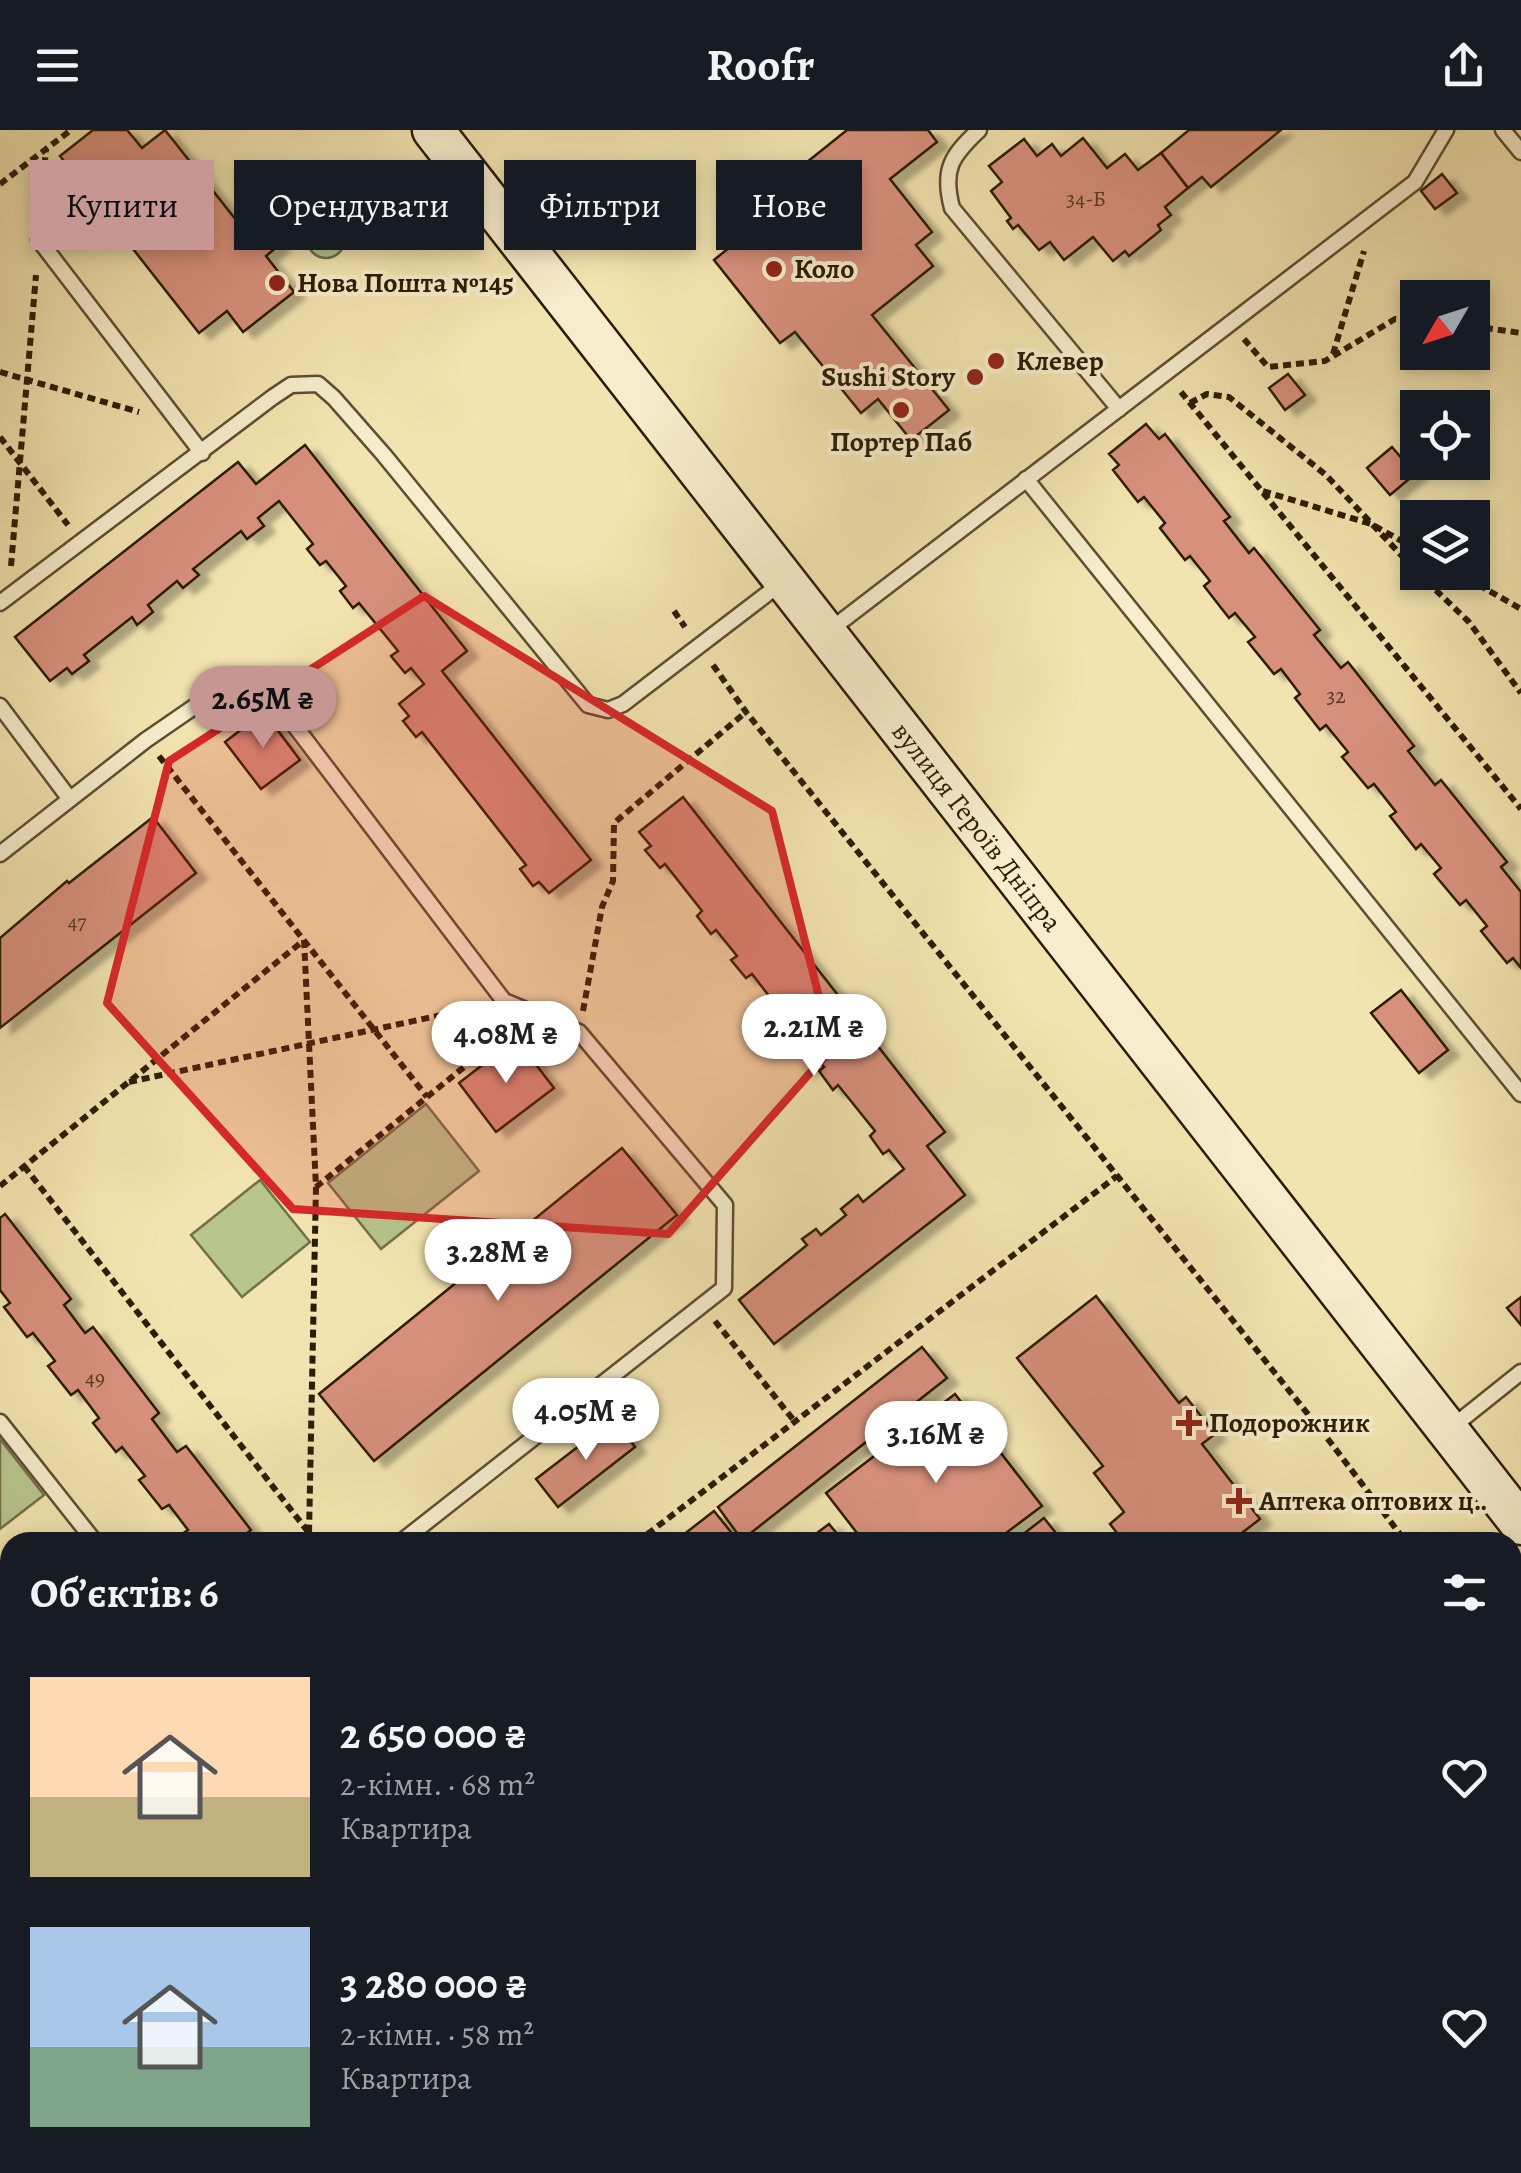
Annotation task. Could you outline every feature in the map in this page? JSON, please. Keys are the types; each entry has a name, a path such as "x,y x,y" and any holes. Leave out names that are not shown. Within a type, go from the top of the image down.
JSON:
{"main road":[{"name":"вулиця Героїв Дніпра","path":"433,130 1521,1524"}],"lane":[{"path":"979,130 957,150 949,169 947,189 952,208 1118,409"},
{"path":"826,633 1414,182 1446,130"},
{"path":"1503,130 1521,152"},
{"path":"46,250 202,453"},
{"path":"4,600 291,385 318,384 384,456 588,705 608,710 623,704 784,580"},
{"path":"1026,480 1521,1094"},
{"path":"0,854 146,740 223,687 243,685 262,693 279,705 504,1001 578,1032 725,1205 724,1288 414,1532"},
{"path":"0,706 69,798"},
{"path":"1448,1430 1521,1372"},
{"path":"0,1422 87,1532"}],"path":[{"path":"0,184 70,130"},
{"path":"45,160 46,149"},
{"path":"1332,355 1379,209"},
{"path":"4,600 21,464 37,250"},
{"path":"1230,324 1268,367 1325,361 1400,319"},
{"path":"1490,329 1521,334"},
{"path":"0,372 178,423"},
{"path":"1166,373 1521,809"},
{"path":"1190,403 1207,394 1229,397 1326,475 1468,622 1521,694"},
{"path":"0,438 82,542"},
{"path":"1262,490 1371,524 1400,540"},
{"path":"1488,590 1521,609"},
{"path":"674,611 746,712 1398,1532"},
{"path":"578,1032 602,908 613,881 614,824 746,712"},
{"path":"146,740 428,1097"},
{"path":"304,940 316,1187 309,1532"},
{"path":"0,1186 304,940"},
{"path":"126,1083 504,1001"},
{"path":"316,1187 532,1013"},
{"path":"24,1166 307,1532"},
{"path":"650,1532 1117,1176"},
{"path":"702,1305 794,1422"}],"highlighted area":[{"path":"424,596 772,811 832,1048 668,1234 293,1209 107,1003 169,761"}],"green space":[{"path":"312,250 340,250 326,258"},
{"path":"426,1104 479,1171 381,1249 328,1183"},
{"path":"260,1180 310,1242 242,1297 191,1235"},
{"path":"0,1439 44,1495 0,1529"}],"building":[{"path":"93,130 127,130 142,148 165,130 189,160 63,160 60,156"},
{"path":"847,130 928,130 937,142 890,179 932,232 916,245 933,266 872,315 949,410 911,440 878,399 861,413 795,332 780,343 714,260 726,250 862,250 862,160 810,160"},
{"path":"1189,130 1281,130 1211,187 1202,177 1188,188 1161,153"},
{"path":"1083,138 1107,168 1125,154 1138,170 1161,153 1188,188 1165,207 1171,215 1158,225 1161,230 1129,256 1125,251 1113,261 1093,237 1064,260 1050,242 1039,250 1018,225 1013,229 1007,221 1011,218 991,191 1002,182 989,166 1024,139 1037,156 1052,144 1061,156"},
{"path":"1442,174 1457,193 1435,209 1421,191"},
{"path":"214,192 234,217 234,250 273,250 266,256 294,292 243,332 227,311 199,333 134,250 214,250"},
{"path":"1288,374 1305,395 1285,410 1269,388"},
{"path":"1146,424 1159,439 1165,434 1230,517 1224,521 1249,553 1254,548 1320,630 1314,635 1341,668 1348,662 1414,746 1408,751 1435,785 1441,780 1507,862 1501,867 1521,892 1521,968 1513,958 1507,963 1481,931 1487,926 1466,900 1460,905 1434,874 1441,868 1421,844 1416,849 1390,816 1396,812 1374,784 1368,788 1342,757 1348,752 1326,725 1320,730 1295,698 1300,694 1281,669 1274,674 1248,642 1255,637 1235,613 1229,618 1204,586 1210,581 1190,556 1185,560 1160,528 1165,523 1144,497 1138,502 1113,470 1119,465 1109,454"},
{"path":"305,445 467,651 442,671 591,860 549,893 539,882 533,886 520,869 526,865 422,732 416,737 403,721 409,716 399,704 424,684 411,668 405,673 391,656 398,651 359,603 353,608 340,591 346,586 326,561 320,565 307,549 313,544 279,501 258,518 264,526 247,539 241,531 193,569 199,575 183,588 177,581 148,605 153,612 137,625 132,617 84,655 89,661 72,674 67,668 50,681 15,637 238,462 256,484"},
{"path":"1392,447 1400,456 1400,480 1408,480 1390,495 1367,468"},
{"path":"264,712 300,760 261,789 225,742"},
{"path":"683,797 945,1132 927,1146 965,1195 774,1344 739,1300 807,1245 802,1239 816,1229 821,1235 846,1215 841,1209 858,1195 863,1202 904,1169 889,1150 883,1154 870,1136 875,1131 838,1085 833,1090 819,1071 824,1067 803,1040 797,1045 783,1026 789,1022 752,974 746,978 731,960 737,956 716,930 711,934 697,916 702,911 665,864 660,868 645,850 651,846 639,832"},
{"path":"153,817 196,873 0,1028 0,938 67,881"},
{"path":"1401,990 1448,1050 1419,1073 1371,1013"},
{"path":"516,1039 554,1088 496,1132 459,1083"},
{"path":"622,1148 677,1215 374,1461 319,1394"},
{"path":"5,1214 71,1299 64,1305 85,1333 93,1327 159,1413 152,1419 177,1452 186,1446 251,1530 185,1532 188,1530 169,1505 162,1509 139,1480 145,1476 122,1447 116,1452 93,1423 99,1418 78,1390 71,1395 48,1366 55,1361 33,1333 27,1337 4,1307 10,1303 0,1290 0,1218"},
{"path":"1096,1296 1179,1403 1186,1397 1215,1434 1202,1444 1260,1519 1243,1532 1116,1532 1110,1524 1124,1512 1094,1473 1103,1466 1017,1358"},
{"path":"1521,1297 1521,1325 1507,1308"},
{"path":"922,1347 947,1378 752,1532 736,1532 718,1507"},
{"path":"955,1394 1042,1506 1007,1532 856,1532 826,1493"},
{"path":"614,1419 635,1447 558,1507 536,1479"},
{"path":"714,1511 731,1532 687,1532"},
{"path":"1044,1518 1055,1532 1026,1532"},
{"path":"829,1524 836,1532 818,1532"}],"place":[{"name":"Коло","path":"774,269"},
{"name":"Нова Пошта №145","path":"277,283"},
{"name":"Клевер","path":"996,361"},
{"name":"Sushi Story","path":"975,377"},
{"name":"Портер Паб","path":"901,410"},
{"name":"Подорожник","path":"1189,1423"},
{"name":"Аптека оптових ц‥","path":"1239,1501"}]}
